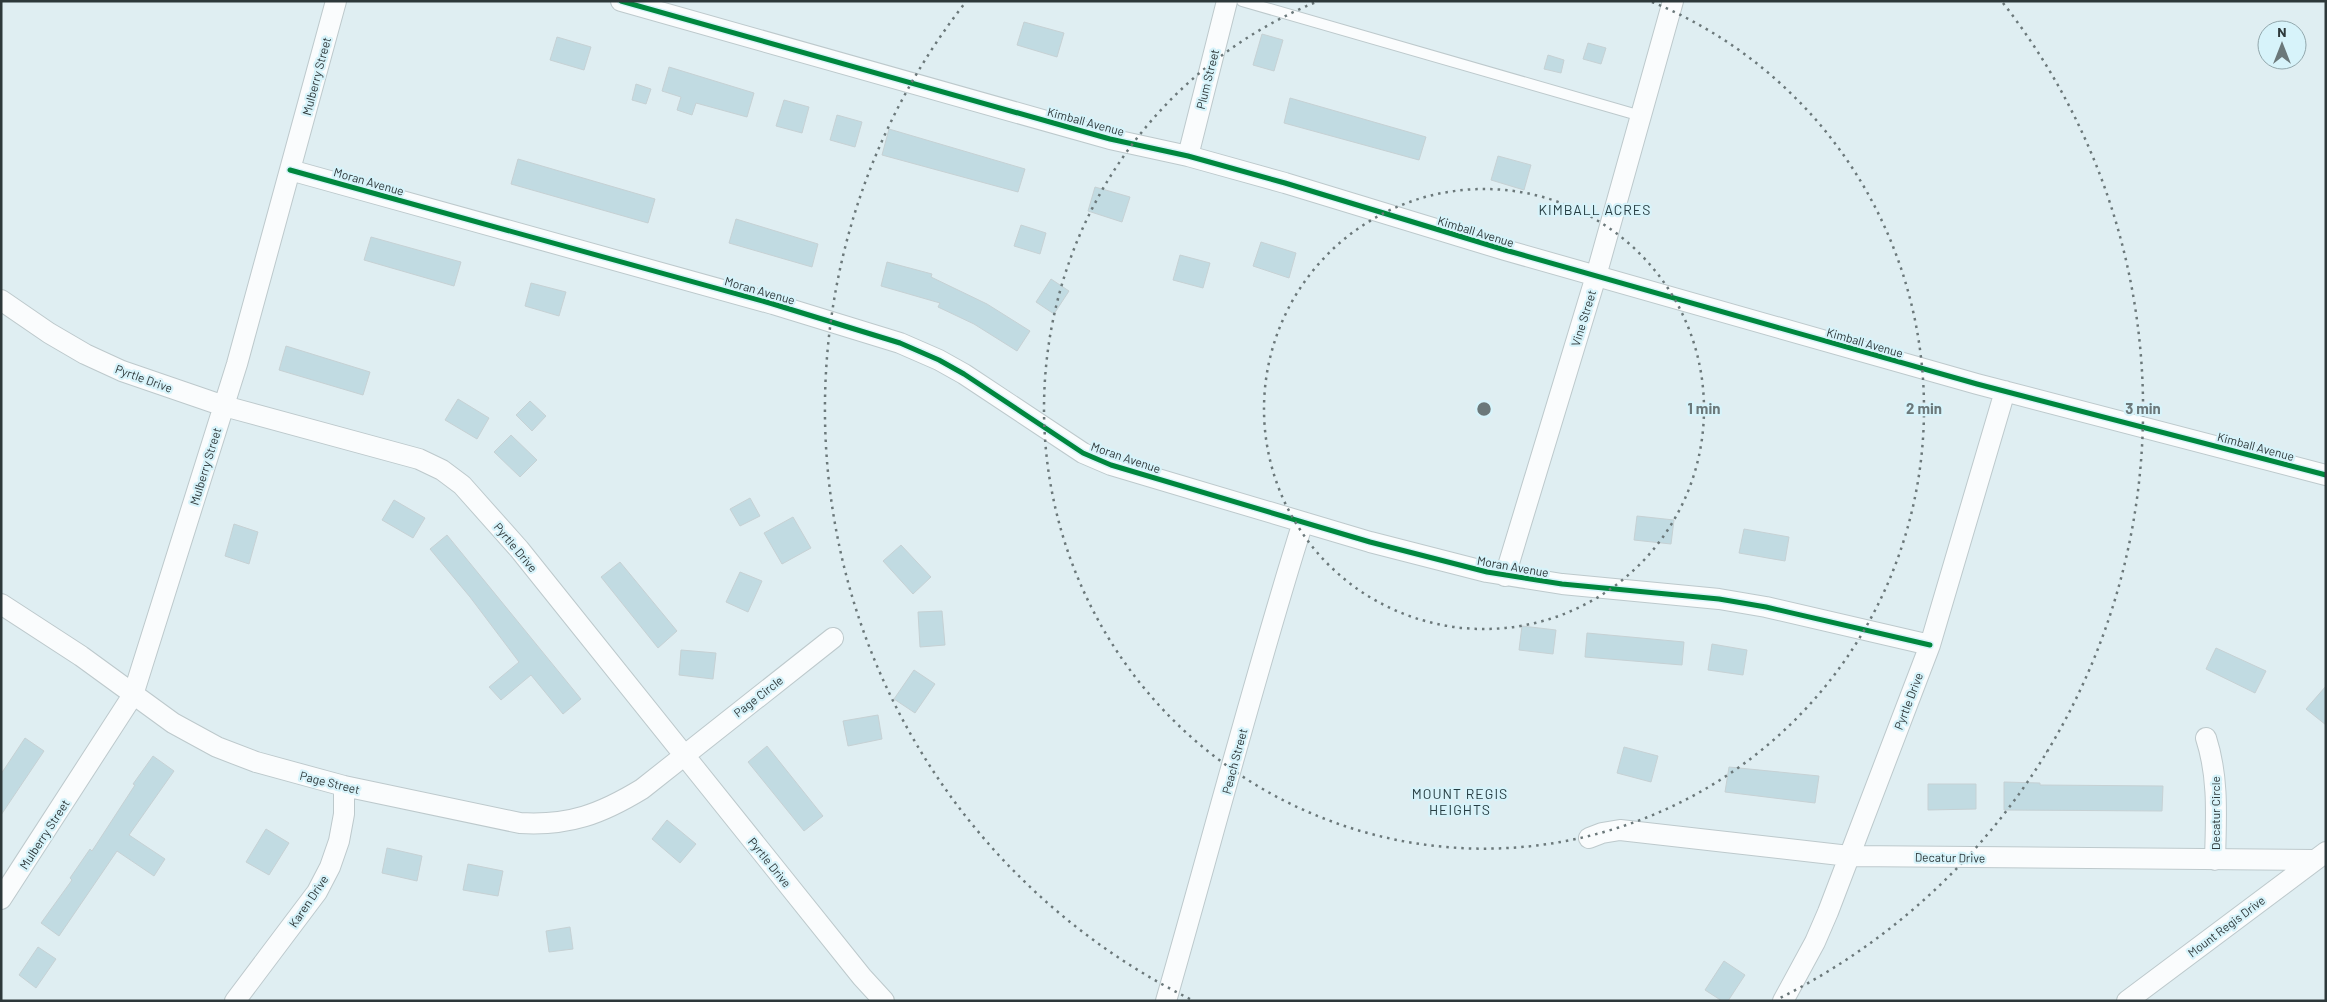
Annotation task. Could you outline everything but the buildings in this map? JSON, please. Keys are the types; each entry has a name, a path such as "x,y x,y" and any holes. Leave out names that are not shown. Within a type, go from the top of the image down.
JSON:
{"street":[{"name":"Mulberry Street","path":"1,899 133,694 224,406 336,1"},
{"name":"Kimball Avenue","path":"621,1 1110,139 1188,156 1285,183 1505,250 2005,391 2326,475"},
{"name":"Plum Street","path":"1188,156 1227,1"},
{"name":"Vine Street","path":"1506,576 1596,276 1673,1"},
{"name":"Moran Avenue","path":"290,170 773,304 900,343 940,360 1090,456 1111,465 1379,545 1506,576 1562,584 1719,599 1766,607 1930,645"},
{"name":"Pyrtle Drive","path":"1,300 84,354 122,371 224,406 345,437 419,459 442,470 462,485 519,549 862,977 884,1001"},
{"name":"Pyrtle Drive","path":"1783,1001 1815,942 1850,856 1930,645 2005,391"},
{"name":"Peach Street","path":"1166,1001 1214,835 1267,636 1303,522"},
{"name":"Page Street","path":"1,604 81,656 173,723 217,747 256,762 344,786 520,823 561,823 587,817 615,805 642,789 684,755"},
{"name":"Page Circle","path":"684,755 833,638"},
{"name":"Decatur Circle","path":"2206,738 2214,760 2216,776 2216,860"},
{"name":"Karen Drive","path":"235,1001 317,892 330,867 340,832 344,786"},
{"name":"Decatur Drive","path":"1588,838 1620,830 1850,856 2216,860 2320,856"},
{"name":"Mount Regis Drive","path":"2127,1001 2320,856"}],"lane":[{"path":"1242,1 1641,116"}],"cycle path":[{"path":"621,1 1110,139 1188,156 1285,183 1505,250 1977,384 2326,475"},
{"path":"290,170 773,304 900,343 939,360 964,374 1083,453 1111,465 1370,542 1487,572 1562,584 1719,599 1766,607 1930,645"}],"district":[{"name":"KIMBALL ACRES","path":"1595,209"},
{"name":"MOUNT REGIS HEIGHTS","path":"1460,802"}]}
